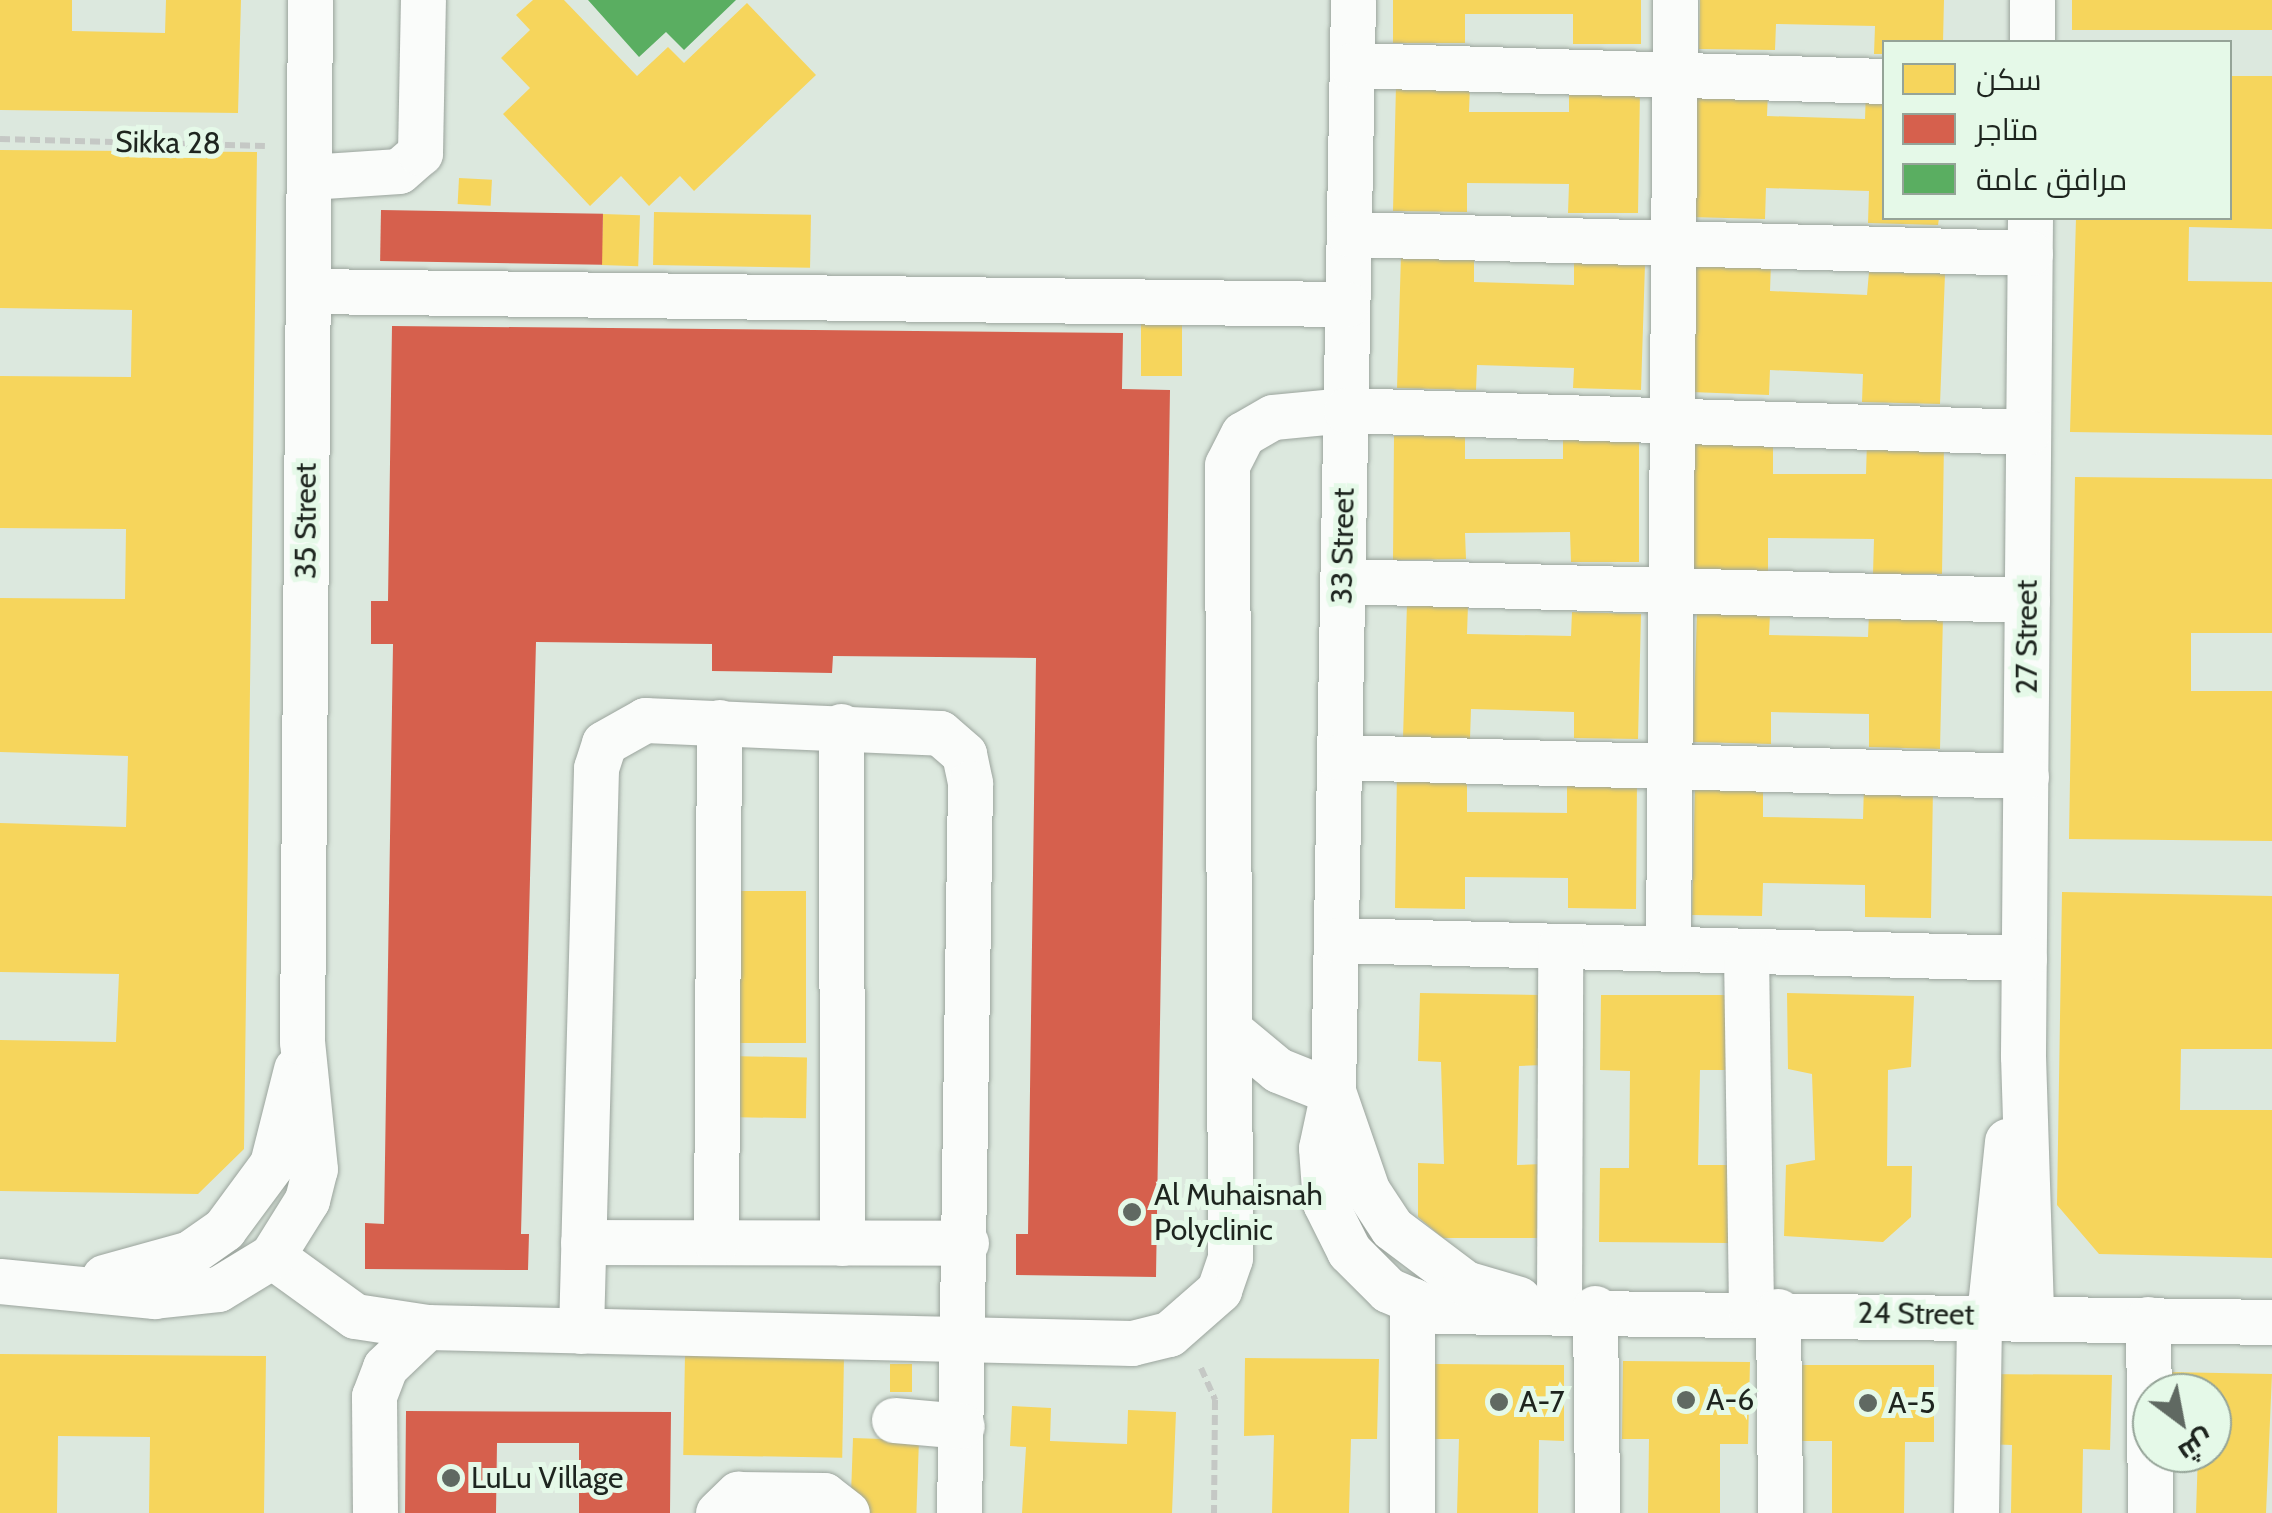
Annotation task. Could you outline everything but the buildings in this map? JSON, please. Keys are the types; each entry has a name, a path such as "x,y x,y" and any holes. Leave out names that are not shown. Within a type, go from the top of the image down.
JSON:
{"street":[{"name":"35 Street","path":"302,1042 310,0"},
{"path":"309,177 399,170 420,153 424,0"},
{"name":"33 Street","path":"1353,0 1333,1092 1321,1148 1325,1203 1349,1251 1412,1300 1492,1315 1577,1308"},
{"path":"1668,949 1675,0"},
{"path":"2032,0 2032,40"},
{"path":"1352,65 1882,80"},
{"path":"1349,234 1673,243 2030,235"},
{"name":"27 Street","path":"1976,1513 2000,1316 2023,1056 2030,235"},
{"path":"308,291 1347,304"},
{"path":"272,1256 355,1316 427,1328 1132,1343 1169,1334 1219,1290 1230,1258 1227,465 1257,423 1346,410 2028,432"},
{"path":"1342,581 2027,600"},
{"path":"716,1242 719,722"},
{"path":"581,1330 598,755 628,724 719,722 940,733 969,768 966,1339 959,1513"},
{"path":"842,726 842,1243"},
{"path":"1339,757 2026,776"},
{"path":"1336,940 2024,958"},
{"path":"1560,946 1577,1308 1597,1513"},
{"path":"1746,952 1764,1311 1780,1513"},
{"path":"1231,1032 1278,1070 1333,1092"},
{"path":"0,1281 79,1282 186,1296 232,1282 272,1256 307,1200 315,1169 302,1042"},
{"path":"79,1282 152,1268 224,1230 272,1164 302,1042"},
{"name":"33 Street","path":"1333,1092 1366,1190 1403,1239 1465,1283 1577,1308"},
{"path":"583,1242 966,1243"},
{"path":"1412,1300 1412,1513"},
{"name":"24 Street","path":"1577,1308 2272,1322"},
{"path":"2148,1319 2150,1513"},
{"path":"375,1513 374,1396 403,1344 427,1328"},
{"path":"374,1396 397,1427 403,1513"},
{"path":"894,1420 962,1426"},
{"path":"718,1513 726,1498 755,1494 824,1495 847,1513"}],"path":[{"name":"Sikka 28","path":"0,139 269,146 270,119 310,122"},
{"path":"1169,1334 1206,1375 1215,1400 1214,1513"}],"place":[{"name":"Al Muhaisnah Polyclinic","path":"1132,1212"},
{"name":"A-6","path":"1686,1400"},
{"name":"A-7","path":"1499,1402"},
{"name":"A-5","path":"1868,1403"},
{"name":"LuLu Village","path":"451,1478"}]}
